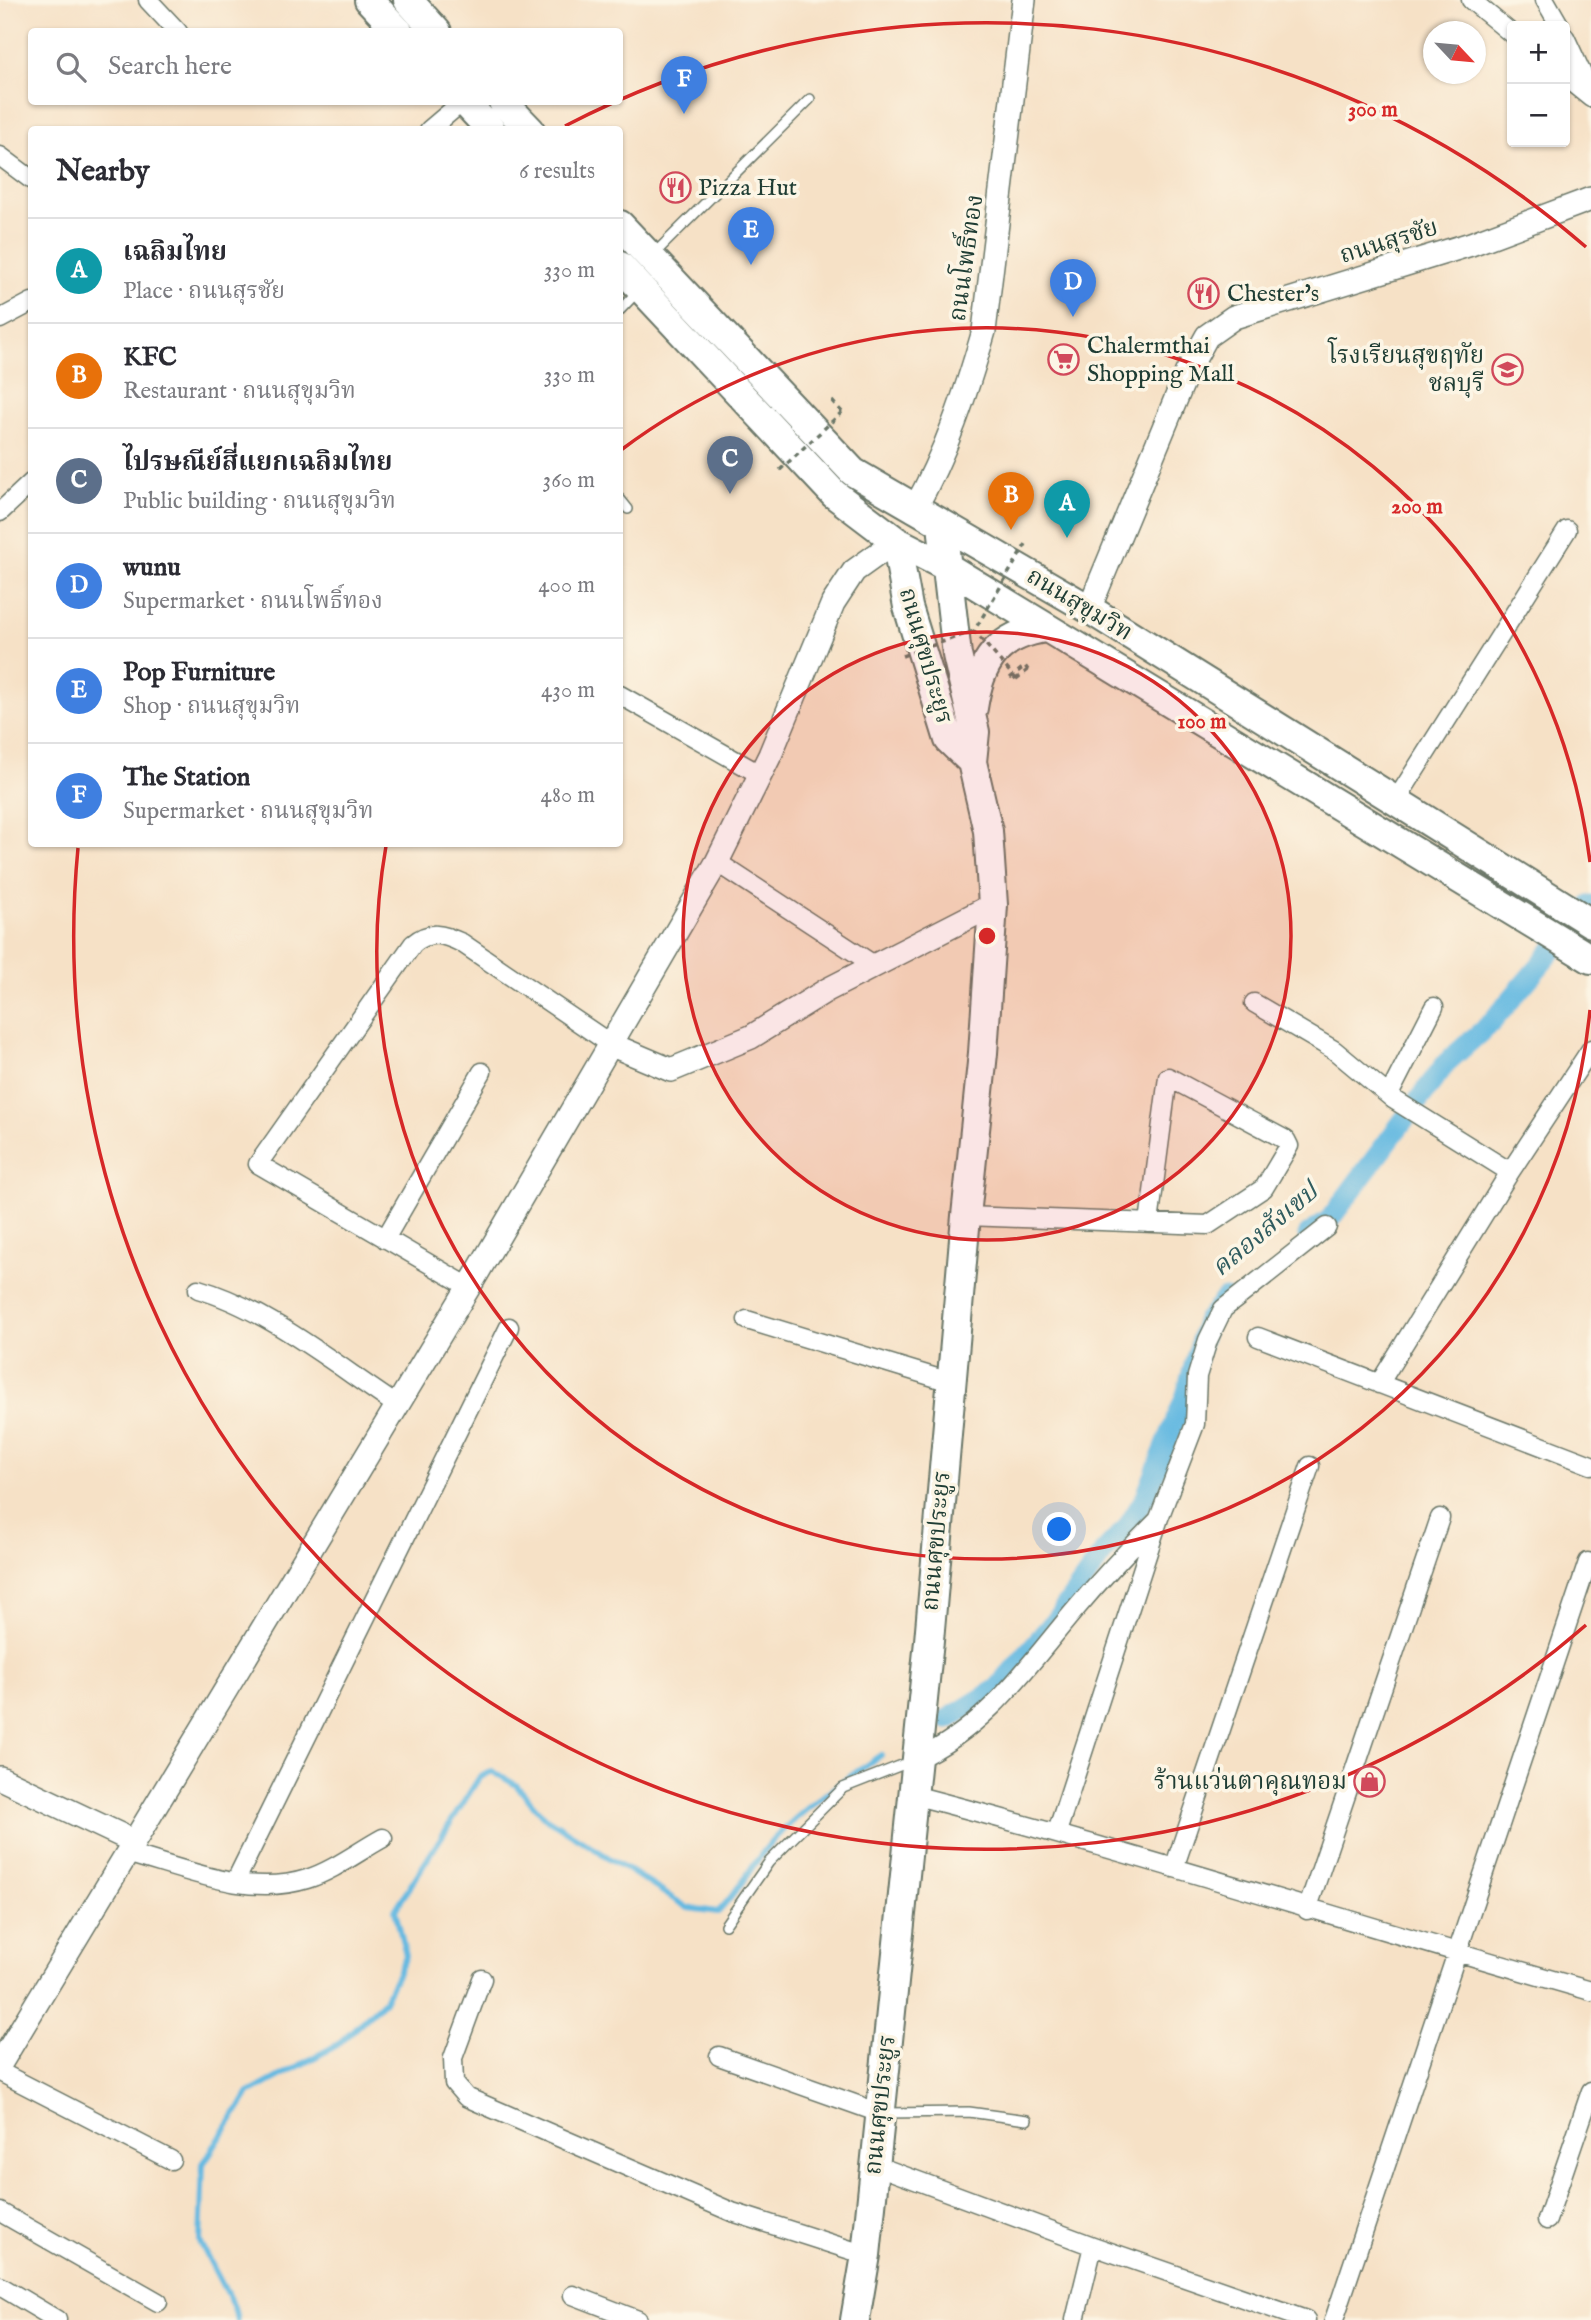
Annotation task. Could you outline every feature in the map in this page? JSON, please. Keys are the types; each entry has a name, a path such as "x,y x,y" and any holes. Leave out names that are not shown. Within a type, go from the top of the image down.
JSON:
{"main road":[{"path":"369,0 395,28"},
{"path":"408,0 433,28"},
{"path":"466,105 487,126"},
{"path":"506,105 526,126"},
{"name":"ถนนสุขุมวิท","path":"623,228 853,472 914,510 1090,609 1580,916"},
{"name":"ถนนสุขุมวิท","path":"623,269 834,494 896,541 947,566 1589,957"},
{"path":"896,541 914,510"},
{"name":"ถนนศุขประยูร","path":"855,2320 866,2255 917,1759 950,1382 983,1053 993,905 988,831 972,762 975,732 957,655 942,525"},
{"name":"ถนนศุขประยูร","path":"896,541 908,607 949,740 972,762"},
{"path":"971,714 981,674 999,648 1011,637 1046,628"}],"street":[{"path":"148,0 174,28"},
{"name":"ถนนโพธิ์ทอง","path":"914,510 935,472 969,383 984,331 1024,0"},
{"path":"1471,0 1507,30"},
{"path":"1545,0 1557,21"},
{"path":"1570,48 1591,93"},
{"path":"1570,81 1591,98"},
{"path":"434,126 459,105"},
{"path":"0,156 28,177"},
{"name":"ถนนสุรชัย","path":"1090,609 1187,372 1207,336 1234,317 1471,244 1591,199"},
{"path":"0,319 28,304"},
{"path":"0,512 28,486"},
{"path":"1395,802 1567,530"},
{"path":"0,2064 469,1287 717,862 761,775 833,603 854,571 896,541"},
{"path":"623,697 761,775"},
{"path":"717,862 874,965"},
{"path":"469,1287 258,1164 405,955 424,935 443,934 462,943 612,1045 671,1069 751,1037 827,989 993,905"},
{"path":"1254,1003 1334,1051 1391,1097 1510,1172"},
{"path":"1391,1097 1434,1007"},
{"path":"1379,1384 1510,1172 1591,1049"},
{"path":"385,1239 482,1072"},
{"path":"966,1216 1208,1226 1264,1188 1289,1146 1286,1140 1168,1077 1149,1223"},
{"path":"1057,1832 1159,1518 1195,1424 1197,1376 1208,1340 1223,1310 1327,1227"},
{"path":"198,1289 225,1297 270,1322 398,1406"},
{"path":"747,1320 950,1382"},
{"path":"235,1882 509,1327"},
{"path":"1258,1337 1591,1465"},
{"path":"1174,1868 1310,1466"},
{"path":"917,1759 950,1744 991,1710 1117,1562 1159,1518"},
{"path":"1307,1910 1440,1518"},
{"path":"1334,2320 1588,1562"},
{"path":"0,1778 130,1847 235,1882 284,1885 310,1878 383,1838"},
{"path":"913,1795 1057,1832 1307,1910 1591,1991"},
{"path":"482,1979 453,2058 454,2083 466,2097 732,2212 866,2255"},
{"path":"719,2056 880,2113"},
{"path":"0,2072 171,2160"},
{"path":"1547,2220 1591,2091"},
{"path":"875,2165 1093,2246 1306,2320"},
{"path":"0,2212 158,2302"},
{"path":"1075,2320 1093,2246"},
{"path":"0,2286 57,2320"},
{"path":"573,2295 638,2320"}],"lane":[{"path":"651,258 810,99"},
{"path":"623,307 641,289"},
{"path":"623,503 628,509"},
{"path":"725,1925 769,1862 843,1788 917,1759"},
{"path":"880,2113 969,2112 1027,2120"}],"path":[{"path":"780,470 842,412 832,401"},
{"path":"902,656 974,631 1026,544"},
{"path":"974,631 1016,679 1028,670 1025,666 1010,678"}],"waterway":[{"name":"คลองสังเขป","path":"1308,1235 1330,1219 1447,1062 1491,1023 1591,905"},
{"name":"คลองสังเขป","path":"948,1719 997,1689 1058,1617 1104,1552 1127,1528 1146,1496 1186,1395 1206,1322 1225,1299"},
{"path":"237,2320 234,2307 200,2242 203,2164 249,2093 337,2045 384,2001 406,1956 395,1910 479,1778 492,1771 516,1785 543,1816 688,1908 718,1912 766,1848 786,1827 826,1794 881,1755"}],"place":[{"name":"The Station","path":"684,114"},
{"name":"Pizza Hut","path":"675,188"},
{"name":"Pop Furniture","path":"751,265"},
{"name":"Chester's","path":"1204,294"},
{"name":"wunu","path":"1073,317"},
{"name":"Chalermthai Shopping Mall","path":"1064,360"},
{"name":"โรงเรียนสุขฤทัย ชลบุรี","path":"1507,370"},
{"name":"ไปรษณีย์สี่แยกเฉลิมไทย","path":"730,494"},
{"name":"KFC","path":"1011,530"},
{"name":"เฉลิมไทย","path":"1067,538"},
{"name":"ร้านแว่นตาคุณทอม","path":"1370,1782"}]}
